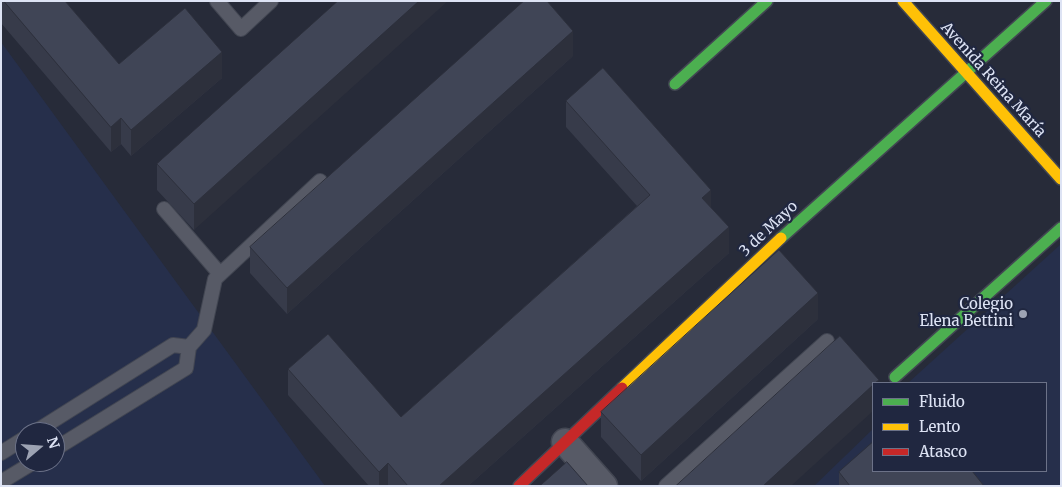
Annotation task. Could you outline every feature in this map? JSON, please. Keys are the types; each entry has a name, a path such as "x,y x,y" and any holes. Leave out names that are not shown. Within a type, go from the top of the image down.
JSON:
{"street":[{"path":"675,84 767,1"},
{"name":"Avenida Reina María","path":"903,1 1061,178"},
{"name":"3 de Mayo","path":"519,486 810,210 1046,1"},
{"path":"895,377 1061,228"},
{"path":"565,442 604,486"}],"lane":[{"path":"217,1 240,29 271,1"},
{"path":"65,443 186,368 190,346 204,330 215,279 320,181"},
{"path":"164,208 220,274"},
{"path":"666,486 827,341"},
{"path":"51,422 173,345 190,346"},
{"path":"1,453 15,444"},
{"path":"1,482 18,472"}],"shaded area":[{"path":"1,42 325,486 1,486"},
{"name":"Colegio Elena Bettini","path":"1061,244 1061,486 983,486 971,472 1047,472 1047,382 909,382"},
{"path":"872,430 872,472 970,486 814,486"}],"building":[{"path":"4,1 65,1 119,64 185,8 222,52 131,130 121,118 111,127"},
{"path":"338,1 419,1 194,204 157,164"},
{"path":"524,1 547,1 573,31 287,288 250,247"},
{"path":"603,68 711,190 702,198 729,227 439,486 408,486 388,463 379,472 288,369 328,334 401,417 650,195 566,101"},
{"path":"779,250 818,293 641,455 601,412"},
{"path":"840,336 879,380 872,382 872,386 763,486 676,486"},
{"path":"872,443 872,472 973,472 984,486 850,486 839,472"},
{"path":"567,462 588,486 540,486"}],"traffic: fast":[{"path":"675,84 767,1"},
{"path":"781,238 1046,1"},
{"path":"895,377 1061,228"}],"traffic: slow":[{"path":"903,1 1061,179"},
{"path":"622,388 781,238"}],"traffic: jam":[{"path":"519,486 622,388"}],"place":[{"name":"Colegio Elena Bettini","path":"1023,314"}]}
